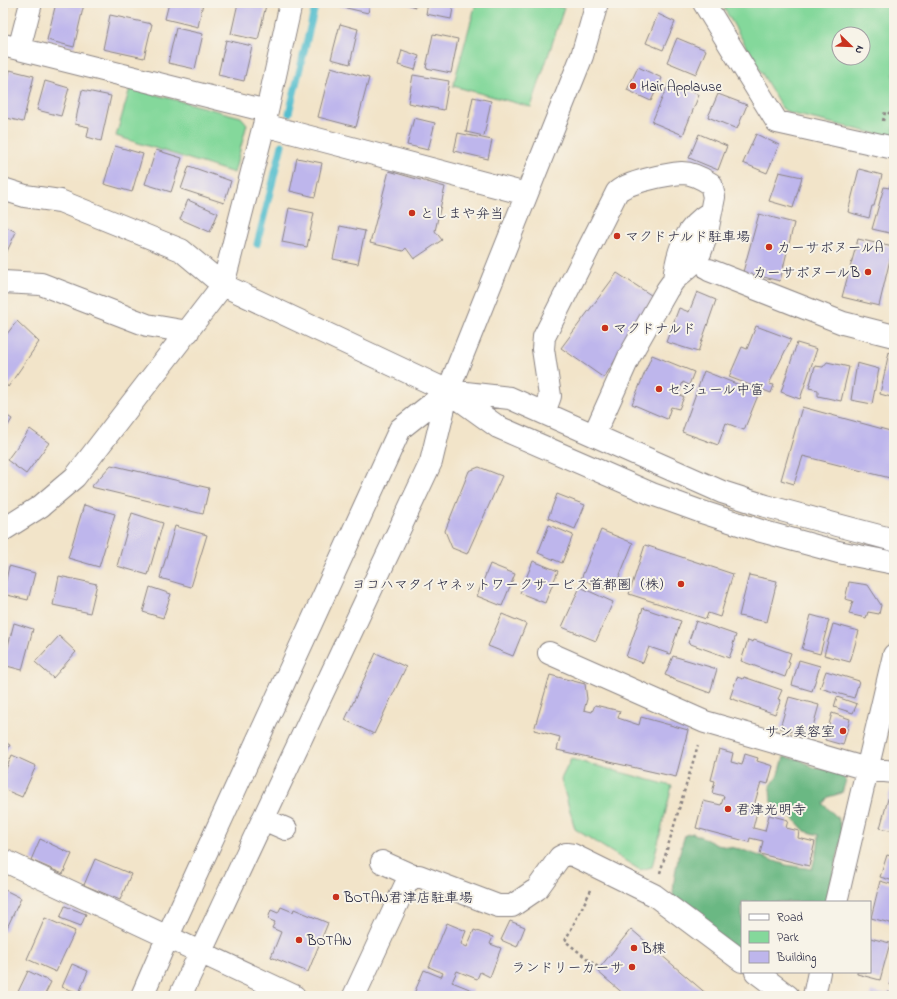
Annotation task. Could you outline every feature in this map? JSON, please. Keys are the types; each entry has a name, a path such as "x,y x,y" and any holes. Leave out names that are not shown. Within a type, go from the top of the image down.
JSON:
{"street":[{"path":"31,3 11,47 265,118 526,194"},
{"path":"3,530 41,506 76,477 223,286 265,118 291,3"},
{"path":"180,996 432,462 448,391 582,56 597,3"},
{"path":"704,3 778,122 894,148"},
{"path":"544,413 550,396 542,349 544,337 617,192 623,186 665,176 683,173 698,176 711,184 714,197 706,237 700,253 690,266 674,280 629,357 594,435"},
{"path":"3,189 25,196 60,201 182,250 223,286 448,391 498,427 652,494 761,531 838,552 894,563"},
{"path":"709,270 844,323 894,336"},
{"path":"3,282 41,284 147,325 188,332"},
{"path":"142,996 400,429 448,391 510,398 722,492 766,506 894,540"},
{"path":"549,653 704,722 867,769 894,772"},
{"path":"836,901 894,654"},
{"path":"263,819 286,829"},
{"path":"382,862 413,876 419,876 498,906 512,906 537,889 560,857 566,854 573,855 654,895 741,960"},
{"path":"3,860 294,996"},
{"path":"354,996 406,884 413,876"},
{"path":"757,973 788,996"},
{"path":"814,996 819,973"}],"path":[{"path":"654,895 704,722"},
{"path":"594,885 565,941 599,968"}],"green space":[{"path":"476,3 545,3 564,8 531,107 453,86"},
{"path":"721,3 894,3 894,138 789,113 782,108"},
{"path":"130,88 241,117 247,124 234,173 116,136"},
{"path":"784,757 799,759 815,768 837,771 846,780 842,793 828,797 823,804 838,818 843,834 826,901 741,901 741,956 673,899 676,867 685,835 693,833 717,845 740,849 786,865 812,869 818,846 819,835 805,831 793,818 771,801 770,787 779,774"},
{"path":"571,759 672,786 652,867 640,870 575,829 561,779"}],"building":[{"path":"3,3 9,3 3,22"},
{"path":"56,3 84,4 74,47 47,40"},
{"path":"169,3 203,3 198,27 165,19"},
{"path":"238,3 266,5 258,40 231,34"},
{"path":"339,3 370,3 368,13 338,6"},
{"path":"404,3 417,3 416,7"},
{"path":"428,3 454,3 451,19 426,14"},
{"path":"658,14 675,22 663,50 646,43"},
{"path":"110,15 152,24 144,58 103,49"},
{"path":"340,24 358,29 350,64 331,59"},
{"path":"176,28 203,34 195,69 168,63"},
{"path":"433,34 458,39 451,73 426,68"},
{"path":"677,38 706,50 696,74 667,62"},
{"path":"226,40 252,46 244,81 218,75"},
{"path":"402,50 419,56 415,70 398,65"},
{"path":"331,67 369,78 356,127 318,117"},
{"path":"638,67 662,78 651,101 627,90"},
{"path":"10,70 34,76 23,122 3,117 3,99"},
{"path":"413,75 449,81 444,110 408,103"},
{"path":"45,81 69,88 61,116 37,110"},
{"path":"669,82 699,95 683,135 652,122"},
{"path":"82,90 111,96 101,141 87,137 89,127 75,124"},
{"path":"718,94 747,105 737,129 708,117"},
{"path":"473,97 491,101 484,136 466,132"},
{"path":"414,118 435,123 428,150 407,145"},
{"path":"458,133 492,140 488,159 454,151"},
{"path":"699,134 727,146 718,170 689,158"},
{"path":"756,134 779,145 767,173 743,163"},
{"path":"115,146 143,154 132,192 104,184"},
{"path":"156,150 182,158 171,192 145,184"},
{"path":"297,158 322,163 315,197 290,191"},
{"path":"189,166 231,181 224,203 181,189"},
{"path":"859,169 882,175 874,206 872,206 869,218 848,212"},
{"path":"389,171 445,187 435,231 442,240 414,259 406,248 403,251 370,243"},
{"path":"779,172 802,177 793,208 769,201"},
{"path":"892,180 894,181 894,234 872,229 884,187 889,188"},
{"path":"188,200 218,213 210,232 180,219"},
{"path":"289,208 314,213 307,247 282,242"},
{"name":"カーサボヌールA","path":"759,214 794,223 780,281 743,272"},
{"path":"3,225 16,232 3,260"},
{"path":"340,226 365,231 358,264 333,259"},
{"name":"カーサボヌールB","path":"858,239 893,247 879,306 842,297"},
{"name":"マクドナルド","path":"617,273 654,297 604,378 561,348"},
{"path":"697,292 716,300 698,352 666,342 679,308 689,312"},
{"path":"17,321 39,342 8,387 3,380 3,339"},
{"path":"756,326 791,339 769,384 774,385 771,393 729,377 742,347 747,349"},
{"path":"797,343 817,349 800,399 781,392"},
{"path":"889,352 894,354 894,382 891,397 880,394"},
{"name":"セジュール中富","path":"652,355 694,372 689,385 683,382 678,394 684,397 679,409 671,407 667,419 632,404"},
{"path":"827,362 849,367 841,401 818,396 818,390 809,388 815,366 823,367"},
{"path":"857,363 879,369 872,404 851,400"},
{"path":"704,371 759,393 744,430 726,423 718,445 682,432"},
{"path":"802,407 894,432 894,479 803,456 794,484 781,480"},
{"path":"3,413 12,419 3,434"},
{"path":"30,429 49,443 26,474 7,460"},
{"path":"111,465 209,488 203,514 91,487"},
{"path":"479,467 502,476 467,554 452,548 445,531 469,471"},
{"path":"557,494 585,505 575,529 548,518"},
{"path":"84,505 115,514 99,567 68,558"},
{"path":"132,513 163,523 148,575 117,566"},
{"path":"549,525 573,535 562,563 538,553"},
{"path":"175,526 207,535 191,587 160,578"},
{"path":"601,530 633,543 613,592 581,579"},
{"name":"ヨコハマタイヤネットワークサービス首都圏（株）","path":"645,545 733,574 720,617 708,613 706,619 629,594"},
{"path":"533,561 558,571 545,603 520,593"},
{"path":"490,564 515,574 502,606 477,596"},
{"path":"9,566 35,573 28,600 3,594"},
{"path":"749,575 777,581 767,622 739,616"},
{"path":"59,576 97,584 90,613 53,605"},
{"path":"849,582 868,585 881,605 879,614 868,612 866,618 849,614 853,601 845,599"},
{"path":"150,587 171,594 163,618 143,612"},
{"path":"580,587 613,602 596,641 562,627"},
{"path":"643,608 681,621 670,654 649,647 643,663 626,657"},
{"path":"502,614 526,624 513,656 488,646"},
{"path":"811,615 829,620 820,654 802,649"},
{"path":"696,621 736,635 729,658 688,643"},
{"path":"14,623 33,629 22,670 3,665"},
{"path":"833,624 859,631 850,662 824,655"},
{"path":"59,636 76,652 53,678 35,662"},
{"path":"748,640 753,642 754,640 791,653 788,662 790,663 785,677 741,661"},
{"path":"376,653 406,667 374,734 345,720"},
{"path":"673,656 717,669 710,693 665,675"},
{"path":"799,660 820,666 812,691 792,685"},
{"path":"826,671 859,681 854,698 820,688"},
{"path":"550,675 585,684 587,699 584,710 592,712 595,705 620,711 618,718 639,725 641,717 688,730 676,777 557,750 560,737 534,730"},
{"path":"737,677 743,679 744,677 782,690 778,699 781,700 775,714 730,698"},
{"path":"789,697 819,705 810,737 780,728"},
{"path":"837,697 857,704 853,713 834,707"},
{"path":"832,713 850,719 843,745 825,740"},
{"path":"3,741 10,745 3,759"},
{"name":"君津光明寺","path":"719,749 733,753 731,762 742,765 745,754 758,758 757,761 773,766 768,784 761,782 755,802 757,804 755,812 757,812 753,828 765,831 769,815 788,820 786,828 799,831 798,838 815,842 809,866 760,854 763,841 750,838 749,842 696,828 703,801 721,805 724,796 712,793 715,781 711,780"},
{"path":"12,755 36,766 22,797 3,789 3,776"},
{"path":"891,788 894,788 894,831 880,828"},
{"path":"40,839 72,854 63,874 31,860"},
{"path":"887,855 894,857 894,881 880,877"},
{"path":"95,859 131,874 120,900 84,885"},
{"path":"880,881 894,885 894,924 871,918"},
{"path":"3,889 21,898 5,932 3,931"},
{"path":"65,906 86,914 81,926 60,918"},
{"name":"BOTAN","path":"281,907 293,912 294,909 328,923 308,972 271,957 281,932 272,928 275,922 268,919 271,910 278,913"},
{"path":"45,918 75,931 56,972 27,959"},
{"path":"510,921 525,927 517,947 501,940"},
{"path":"447,923 466,931 461,944 467,947 474,930 493,937 490,944 501,948 490,977 480,972 477,979 457,971 452,982 472,990 470,996 413,996 424,970 441,977 443,973 429,967"},
{"name":"B棟","path":"631,929 709,996 626,996 597,971"},
{"path":"871,938 890,943 880,980 857,974 871,973"},
{"path":"72,964 88,971 79,993 62,987"},
{"path":"28,971 51,982 44,996 16,996"},
{"path":"894,973 894,986 890,985"},
{"path":"871,991 887,995 888,992 894,994 894,996 870,996"}],"waterway":[{"path":"289,113 316,3"},
{"path":"257,244 282,145"}],"place":[{"name":"Hair Applause","path":"633,86"},
{"name":"としまや弁当","path":"412,213"},
{"name":"マクドナルド駐車場","path":"617,236"},
{"name":"カーサボヌールA","path":"769,247"},
{"name":"カーサボヌールB","path":"868,272"},
{"name":"マクドナルド","path":"605,328"},
{"name":"セジュール中富","path":"659,389"},
{"name":"ヨコハマタイヤネットワークサービス首都圏（株）","path":"681,584"},
{"name":"サン美容室","path":"843,731"},
{"name":"君津光明寺","path":"728,809"},
{"name":"BOTAN君津店駐車場","path":"336,897"},
{"name":"BOTAN","path":"299,940"},
{"name":"B棟","path":"634,948"},
{"name":"ランドリーカーサ","path":"632,967"}]}
